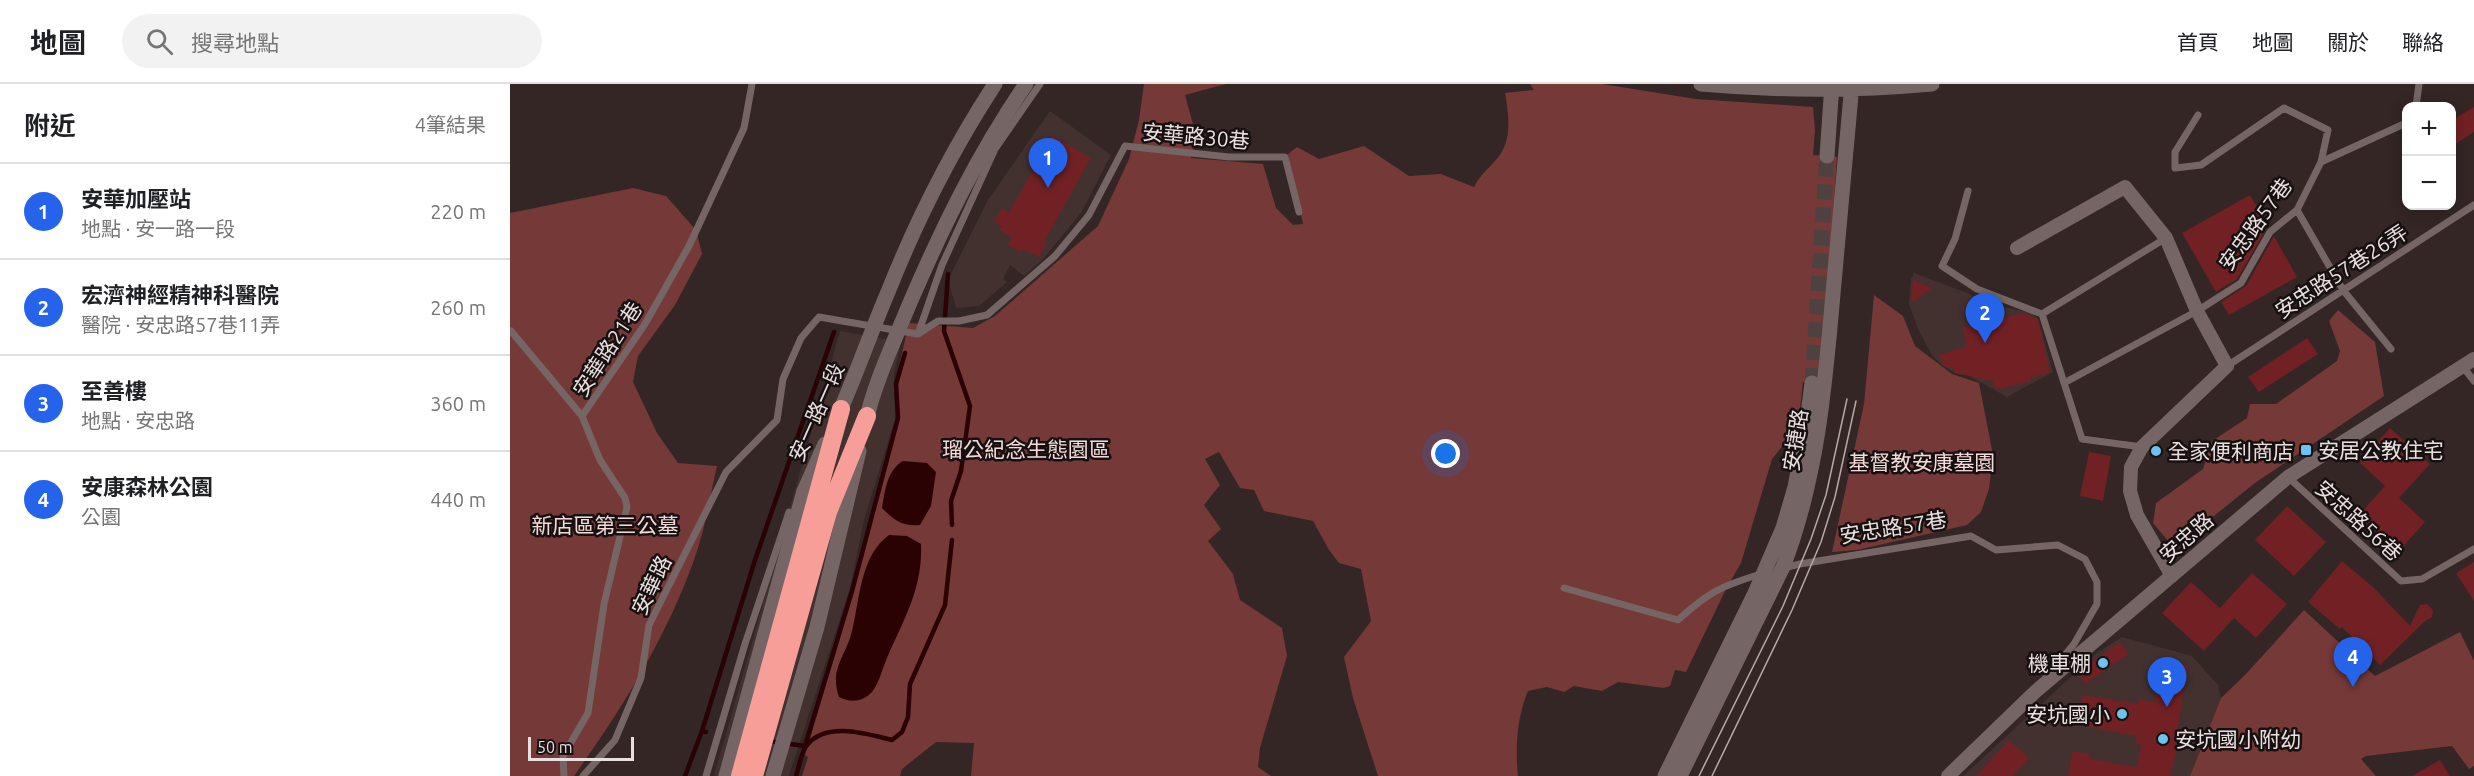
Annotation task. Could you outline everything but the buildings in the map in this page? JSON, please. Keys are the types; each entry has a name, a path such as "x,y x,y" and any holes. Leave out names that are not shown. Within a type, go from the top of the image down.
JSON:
{"highway":[{"path":"740,776 816,508 841,409"},
{"path":"754,776 828,512 867,416"}],"street":[{"name":"安一路一段","path":"726,776 804,491 928,201 949,159 995,84"},
{"path":"773,776 817,627 867,416 889,352 970,172 1026,84"},
{"path":"1701,84 1754,89 1932,84"},
{"path":"1827,156 1832,87"},
{"name":"安捷路","path":"1665,776 1773,553 1783,528 1825,384 1852,87"},
{"path":"2017,248 2125,187 2166,238 2197,311 2227,366 2142,447 2131,467 2130,491 2137,515 2172,576"},
{"name":"安忠路","path":"1948,776 2035,692 2288,477 2469,363"},
{"name":"安捷路","path":"1680,776 1783,567 1796,533 1808,490 1812,383"}],"lane":[{"name":"安華路21巷","path":"564,776 563,756 588,713 604,604 627,507 625,498 600,460 582,416 645,324 689,246 744,128 753,84"},
{"path":"918,334 942,265 995,149 1040,84"},
{"path":"2417,102 2419,84"},
{"name":"安忠路57巷","path":"2064,383 2197,311 2241,283 2270,232 2297,210 2321,162 2328,130 2284,108 2201,165 2175,168 2175,152 2198,115"},
{"path":"2321,162 2402,125"},
{"name":"安華路30巷","path":"918,334 938,321 959,321 987,315 1055,256 1089,215 1125,146 1229,157 1285,157 1299,212"},
{"path":"1968,191 1955,239 1942,266 1977,289 2042,314"},
{"name":"安忠路57巷26弄","path":"2227,366 2474,205"},
{"path":"2297,210 2343,290 2391,349"},
{"path":"2042,314 2166,238"},
{"path":"2042,314 2082,439 2142,447"},
{"name":"安華路","path":"583,776 615,740 641,678 649,625 726,472 777,420 783,379 801,338 819,317 918,334"},
{"path":"511,331 582,416"},
{"path":"2469,363 2474,381"},
{"name":"安忠路56巷","path":"2288,477 2401,581 2422,579 2474,549"},
{"path":"706,776 745,644 789,512"},
{"name":"安忠路57巷","path":"1564,588 1678,620 1703,597 1727,584 1800,564 1971,536 1996,550 2058,545 2085,559 2097,582 2097,604 2074,644 2035,692"}],"shaded area":[{"path":"1050,111 1111,155 1081,213 1044,258 1024,276 1010,265 1003,279 1007,282 979,306 956,308 948,280 988,200"},
{"path":"1914,273 1970,294 1979,302 2032,313 2038,319 2053,372 2007,397 1969,376 1955,373 1943,366 1933,357 1918,329 1909,304 1911,279"},
{"path":"840,331 901,342 894,374 895,419 864,520 850,588 789,776 714,776"},
{"path":"903,461 927,463 936,472 931,506 920,525 899,522 882,508 890,475"},
{"path":"889,535 907,536 921,544 916,589 872,692 865,698 848,700 839,697 836,687 837,670 852,631 867,566 879,544"},
{"name":"安坑國小","path":"2122,637 2192,656 2218,685 2221,698 2190,776 1963,776 2097,653"}],"green space":[{"name":"瑠公紀念生態園區","path":"1144,84 1226,84 1185,95 1196,135 1191,158 1263,164 1276,208 1293,225 1303,224 1288,154 1297,147 1319,159 1364,146 1409,176 1441,174 1474,187 1505,146 1508,120 1505,93 1534,90 1530,84 1602,84 1696,99 1813,107 1815,131 1813,155 1837,157 1821,384 1803,382 1798,427 1772,459 1741,563 1686,672 1675,670 1670,686 1664,688 1618,682 1602,691 1574,686 1564,692 1547,687 1528,691 1521,711 1518,733 1518,776 1378,776 1353,698 1344,657 1371,621 1361,569 1339,563 1313,521 1264,511 1254,490 1240,488 1219,452 1205,459 1220,485 1204,505 1221,529 1208,541 1233,574 1240,600 1282,628 1287,656 1260,748 1258,767 1271,776 971,776 974,743 936,742 902,769 900,776 802,776 808,757 805,755 854,591 898,418 897,374 909,323 973,328 995,316 1098,226 1129,159 1139,120"},
{"name":"新店區第三公墓","path":"633,188 666,196 696,230 702,254 675,305 638,356 633,382 657,433 678,463 717,466 701,537 683,589 642,672 609,725 574,776 510,776 510,213"},
{"name":"基督教安康墓園","path":"1874,295 1903,316 1915,346 1952,374 1979,383 1993,455 1989,489 1981,512 1967,525 1857,550 1832,552 1864,404"},
{"path":"2338,310 2375,342 2384,396 2255,483 2174,548 2153,523 2156,503 2203,469 2212,441 2247,418 2250,404 2276,404 2337,361 2340,351 2329,321"},
{"path":"2304,610 2375,676 2460,632 2474,661 2474,766 2469,769 2452,746 2366,756 2361,759 2376,776 2190,776 2221,698"}],"waterway":[{"path":"948,274 944,331 970,406 961,471 951,501 952,525"},
{"path":"702,731 755,560 834,332"},
{"path":"768,741 805,746 852,591 898,418 896,384 905,353"},
{"path":"796,776 807,745 825,733 848,731 892,740 902,732 908,717 910,684 945,605 952,540"},
{"path":"685,776 702,731 706,732"}],"tunnel":[{"path":"1812,383 1827,156"}],"tram line":[{"path":"1699,776 1783,606 1811,539 1826,495 1847,399"},
{"path":"1712,776 1792,610 1821,542 1835,497 1856,401"}],"place":[{"name":"安華加壓站","path":"1048,188"},
{"name":"宏濟神經精神科醫院","path":"1985,343"},
{"name":"安居公教住宅","path":"2306,450"},
{"name":"全家便利商店","path":"2156,451"},
{"name":"機車棚","path":"2103,663"},
{"name":"安康森林公園","path":"2353,687"},
{"name":"至善樓","path":"2167,707"},
{"name":"安坑國小","path":"2122,714"},
{"name":"安坑國小附幼","path":"2163,739"}]}
